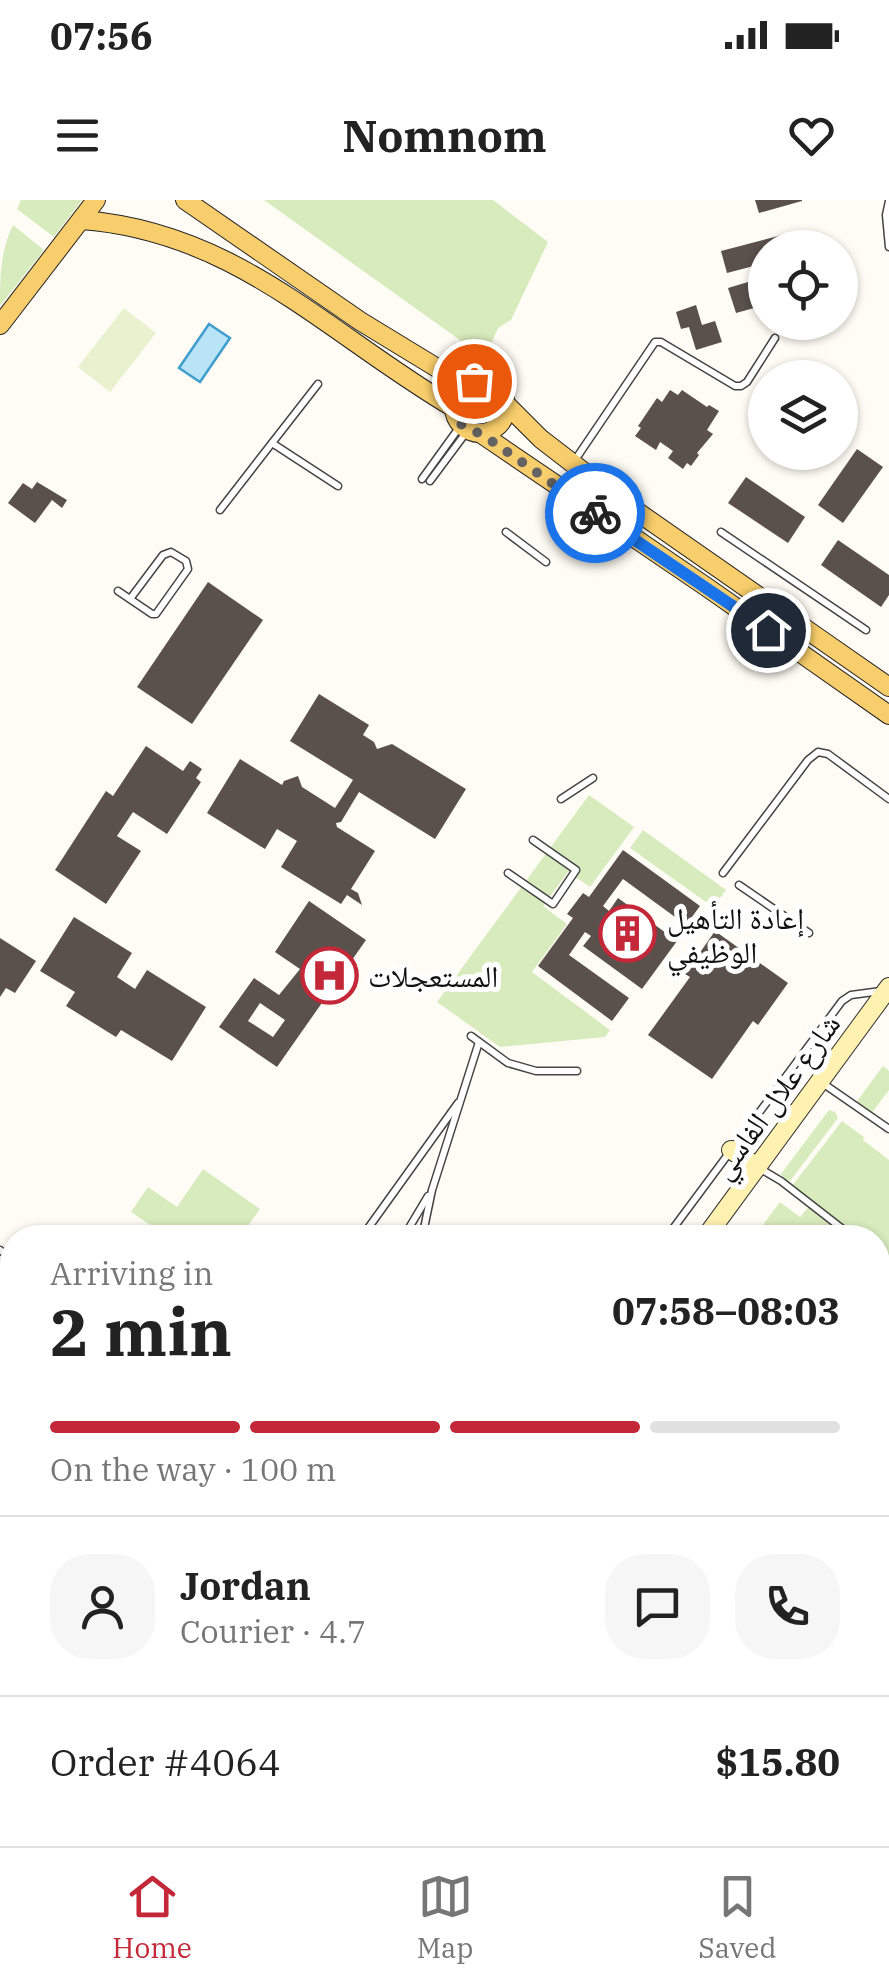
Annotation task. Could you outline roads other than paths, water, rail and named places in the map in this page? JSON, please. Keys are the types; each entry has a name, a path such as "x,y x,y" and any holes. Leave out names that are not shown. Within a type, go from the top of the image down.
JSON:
{"main road":[{"path":"0,325 96,200"},
{"path":"185,200 346,312 465,385"},
{"path":"82,220 137,226 171,236 250,272 289,295 466,424 889,715"},
{"path":"466,424 455,400 465,385 474,381 494,384 507,405 540,439 688,549 889,687"},
{"path":"466,424 495,429 502,422 507,405"}],"street":[{"name":"شارع علال الفاسي","path":"716,1225 888,988"},
{"path":"731,1150 758,1167"}],"lane":[{"path":"889,201 889,247"},
{"path":"573,464 655,342 741,386 774,340"},
{"path":"220,510 318,384"},
{"path":"426,480 466,424"},
{"path":"272,443 338,486"},
{"path":"506,532 546,562"},
{"path":"721,532 866,630"},
{"path":"118,591 130,599 156,614 189,566 168,552 130,599"},
{"path":"723,873 818,752 828,754 889,799"},
{"path":"561,799 593,778"},
{"path":"508,874 554,904 576,870 533,840"},
{"path":"739,885 809,933"},
{"path":"676,1225 842,1001 851,995 888,988"},
{"path":"470,1036 522,1067 577,1071"},
{"path":"425,1225 479,1042"},
{"path":"822,1082 889,1129"},
{"path":"370,1225 462,1098"},
{"path":"758,1167 838,1225"},
{"path":"411,1225 432,1190"}],"water":[{"path":"209,324 230,338 200,382 179,368"}],"place":[{"name":"إعادة التأهيل الوظيفي","path":"628,934"},
{"name":"المستعجلات","path":"329,975"}]}
